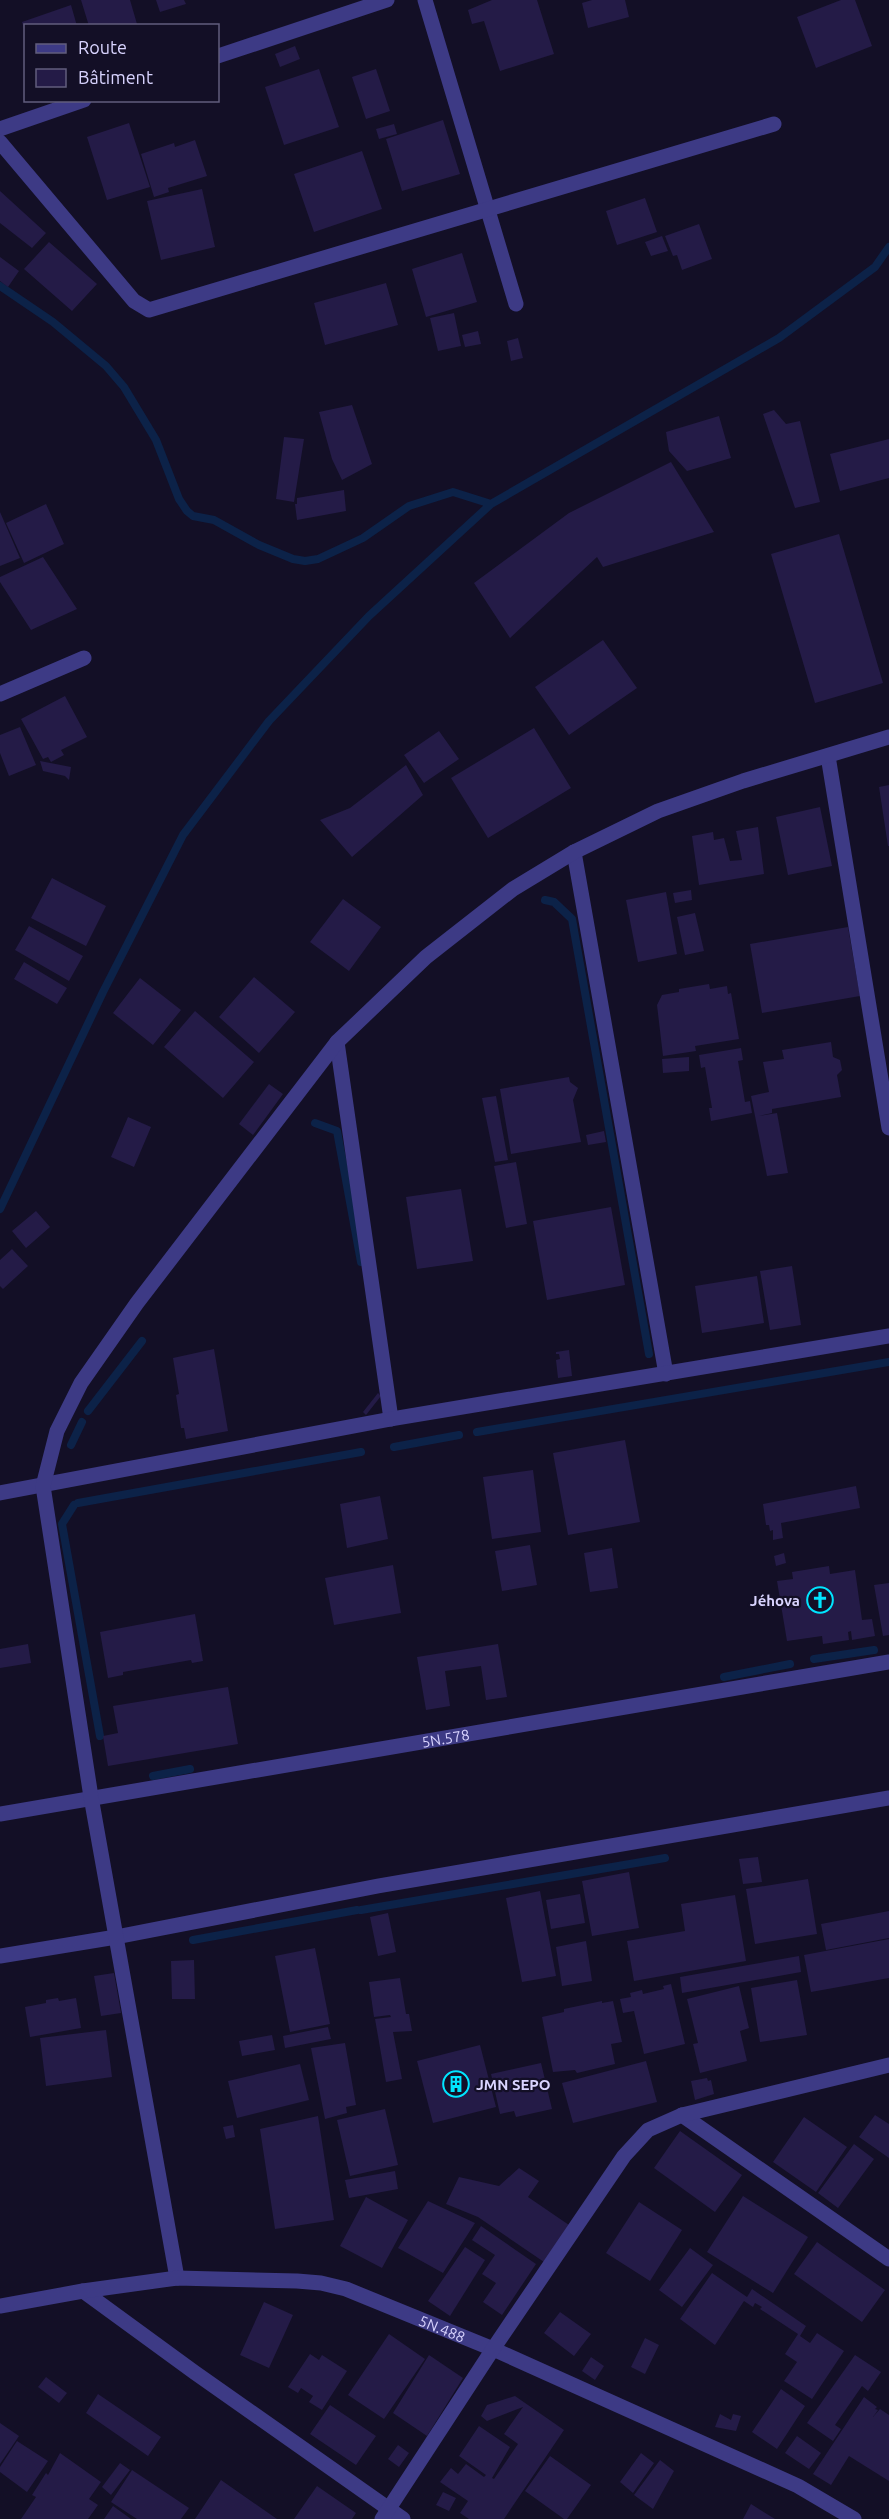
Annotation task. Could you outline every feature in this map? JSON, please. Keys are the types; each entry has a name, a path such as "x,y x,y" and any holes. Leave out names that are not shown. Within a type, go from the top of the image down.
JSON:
{"street":[{"path":"219,56 387,0"},
{"path":"425,0 516,304"},
{"path":"0,129 78,102"},
{"path":"0,142 134,301 148,310 774,124"},
{"path":"0,694 84,658"},
{"path":"177,2278 92,1797 43,1486 57,1431 81,1383 137,1303 337,1042 426,957 513,889 574,852 658,811 743,781 889,736"},
{"path":"828,756 884,1063 889,1128"},
{"path":"574,852 666,1374"},
{"path":"337,1042 391,1419"},
{"path":"0,1493 391,1419 889,1336"},
{"name":"5N.578","path":"0,1814 889,1662"},
{"path":"0,1956 116,1937 389,1884 889,1798"},
{"path":"386,2514 493,2349 624,2156 648,2130 682,2115 889,2065"},
{"path":"682,2115 889,2259"},
{"name":"5N.488","path":"0,2306 83,2291 177,2278 297,2281 346,2289 493,2349 798,2486 854,2519"},
{"path":"83,2291 386,2514 403,2519"}],"building":[{"path":"81,0 130,0 137,24 88,24"},
{"path":"156,0 184,0 186,4 160,12"},
{"path":"492,0 537,0 554,54 500,71 484,21 472,24 468,10"},
{"path":"592,0 625,0 629,17 588,28 582,3"},
{"path":"841,0 855,0 872,46 816,68 797,17"},
{"path":"71,5 76,24 24,24 24,29 22,22"},
{"path":"295,46 300,59 280,67 275,54"},
{"path":"319,69 339,127 284,145 265,87"},
{"path":"376,69 390,111 366,119 352,77"},
{"path":"443,120 460,174 402,191 386,139"},
{"path":"129,123 150,187 107,200 87,137"},
{"path":"394,124 397,134 379,139 376,129"},
{"path":"195,140 207,176 168,188 169,192 154,197 141,154 174,143 175,147"},
{"path":"362,151 382,209 314,232 294,174"},
{"path":"202,189 215,247 161,260 147,201"},
{"path":"0,191 46,233 32,248 0,223"},
{"path":"645,198 657,232 617,245 606,211"},
{"path":"699,224 712,259 682,270 677,255 673,256 665,236"},
{"path":"662,236 668,251 651,256 645,242"},
{"path":"49,242 97,284 72,311 24,269"},
{"path":"462,253 477,302 426,317 412,269"},
{"path":"0,257 19,271 8,287 0,281"},
{"path":"386,283 398,325 325,345 314,303"},
{"path":"454,313 461,346 438,351 430,318"},
{"path":"478,331 481,344 465,347 462,335"},
{"path":"518,338 523,358 511,361 507,341"},
{"path":"352,405 372,464 342,480 332,459 319,412"},
{"path":"774,410 786,424 800,421 820,502 795,508 763,414"},
{"path":"719,416 731,458 687,471 669,451 666,432"},
{"path":"284,437 304,439 294,502 276,499"},
{"path":"889,439 889,478 840,491 830,454"},
{"path":"671,462 714,532 603,567 597,557 510,638 474,583 569,513"},
{"path":"344,490 346,511 297,520 295,504 297,504 297,498"},
{"path":"46,504 64,544 24,563 6,523"},
{"path":"0,512 20,558 0,566"},
{"path":"839,534 883,683 815,703 771,554"},
{"path":"43,557 77,609 31,630 0,582 0,577"},
{"path":"603,640 637,688 569,735 535,687"},
{"path":"65,696 87,737 61,750 64,755 51,762 48,757 43,759 21,719"},
{"path":"20,727 36,765 9,776 0,753 0,735"},
{"path":"534,728 571,788 488,838 451,778"},
{"path":"439,731 459,759 424,783 404,755"},
{"path":"40,761 71,767 69,780 65,776 43,771"},
{"path":"406,765 423,795 352,857 320,820 350,808"},
{"path":"889,785 889,846 888,846 879,787"},
{"path":"820,807 832,866 788,875 776,817"},
{"path":"758,827 764,874 699,885 692,836 713,832 714,840 724,838 730,861 742,860 736,831"},
{"path":"52,878 106,906 86,946 31,918"},
{"path":"691,890 692,900 675,903 673,893"},
{"path":"666,892 677,954 638,962 626,900"},
{"path":"343,899 381,927 349,971 310,942"},
{"path":"695,913 704,951 685,955 677,917"},
{"path":"29,926 83,956 69,981 15,950"},
{"path":"848,927 860,996 762,1013 750,944"},
{"path":"24,962 67,988 57,1004 14,979"},
{"path":"254,977 295,1012 259,1053 219,1017"},
{"path":"140,978 181,1010 153,1045 113,1013"},
{"path":"709,984 710,989 727,986 728,994 731,993 739,1039 695,1046 696,1051 663,1056 657,1005 662,995 679,992 679,989"},
{"path":"195,1011 254,1062 223,1098 164,1047"},
{"path":"831,1042 833,1057 840,1060 842,1070 837,1075 841,1097 772,1109 772,1113 759,1116 777,1113 788,1173 767,1176 751,1096 769,1092 763,1062 784,1059 782,1050"},
{"path":"741,1048 743,1060 738,1061 745,1102 750,1101 752,1113 711,1121 709,1108 712,1108 705,1067 701,1068 699,1055"},
{"path":"689,1057 689,1071 663,1073 662,1059"},
{"path":"569,1077 570,1082 578,1088 573,1100 581,1142 511,1154 500,1089"},
{"path":"269,1084 283,1094 253,1135 239,1124"},
{"path":"496,1096 508,1160 495,1162 482,1098"},
{"path":"128,1117 151,1127 134,1167 111,1157"},
{"path":"604,1131 606,1142 588,1145 586,1135"},
{"path":"516,1162 527,1224 506,1228 494,1166"},
{"path":"461,1189 473,1261 417,1269 406,1197"},
{"path":"611,1207 625,1285 547,1300 533,1221"},
{"path":"36,1211 50,1227 26,1248 12,1231"},
{"path":"12,1249 28,1266 3,1289 0,1286 0,1260"},
{"path":"792,1266 801,1325 770,1330 760,1271"},
{"path":"757,1276 764,1323 702,1333 695,1286"},
{"path":"214,1349 228,1431 186,1439 184,1428 181,1428 176,1395 179,1394 173,1358"},
{"path":"569,1350 572,1376 558,1378 556,1360 560,1359 556,1352"},
{"path":"378,1393 381,1396 366,1415 363,1412"},
{"path":"625,1440 640,1522 568,1535 553,1453"},
{"path":"533,1470 541,1532 492,1539 483,1477"},
{"path":"856,1486 860,1508 781,1523 783,1538 773,1540 773,1530 770,1531 769,1525 766,1525 763,1504"},
{"path":"380,1496 388,1539 347,1548 340,1504"},
{"path":"530,1545 537,1585 502,1591 495,1551"},
{"path":"612,1548 618,1588 590,1592 584,1553"},
{"path":"784,1553 786,1563 776,1566 774,1556"},
{"path":"393,1565 401,1613 334,1625 325,1578"},
{"name":"Jéhova","path":"829,1566 830,1574 855,1570 862,1620 872,1619 875,1636 852,1640 851,1631 848,1632 849,1640 823,1644 822,1636 787,1641 777,1581 793,1579 792,1572"},
{"path":"889,1583 889,1635 883,1636 874,1585"},
{"path":"195,1614 203,1661 192,1663 191,1660 123,1672 123,1675 108,1678 100,1632"},
{"path":"28,1644 31,1663 0,1668 0,1649"},
{"path":"498,1644 507,1697 486,1700 481,1666 445,1671 450,1706 426,1710 417,1657"},
{"path":"228,1687 238,1744 108,1766 103,1736 118,1733 113,1706"},
{"path":"758,1857 762,1882 743,1884 739,1859"},
{"path":"629,1872 639,1928 592,1936 582,1881"},
{"path":"808,1879 817,1934 755,1944 746,1889"},
{"path":"540,1891 556,1976 522,1982 506,1898"},
{"path":"580,1894 585,1923 551,1929 546,1900"},
{"path":"735,1895 746,1961 634,1981 627,1941 685,1931 681,1904"},
{"path":"889,1911 889,1938 826,1950 821,1924"},
{"path":"388,1913 396,1952 378,1956 370,1917"},
{"path":"889,1939 889,1978 811,1992 804,1955"},
{"path":"586,1941 592,1981 562,1986 556,1947"},
{"path":"315,1948 330,2024 290,2032 275,1956"},
{"path":"799,1956 801,1972 682,1993 680,1977"},
{"path":"194,1960 195,1999 172,1999 171,1961"},
{"path":"114,1973 121,2013 101,2016 94,1976"},
{"path":"400,1978 406,2014 409,2014 412,2031 393,2032 402,2079 386,2082 375,2019 391,2017 390,2015 374,2017 369,1982"},
{"path":"797,1980 807,2035 760,2042 751,1988"},
{"path":"671,1984 685,2044 644,2054 634,2011 623,2013 620,1999 631,1997 630,1993 642,1990 643,1994 664,1989 663,1986"},
{"path":"739,1986 749,2028 740,2031 747,2061 700,2073 693,2044 698,2043 687,1999"},
{"path":"58,1998 59,2001 76,1998 81,2028 30,2037 25,2007"},
{"path":"602,2001 602,2003 613,2001 622,2042 611,2044 615,2064 577,2073 575,2070 553,2072 542,2017 564,2012 564,2009"},
{"path":"328,2027 331,2039 285,2048 283,2036"},
{"path":"106,2030 112,2077 46,2086 40,2038"},
{"path":"272,2035 275,2050 242,2056 239,2041"},
{"path":"345,2043 356,2105 346,2107 347,2113 325,2119 311,2048"},
{"name":"JMN SEPO","path":"480,2045 496,2107 433,2123 417,2061"},
{"path":"646,2061 657,2102 573,2123 562,2083"},
{"path":"541,2063 552,2109 516,2117 514,2111 500,2114 491,2074"},
{"path":"300,2064 309,2100 237,2118 228,2081"},
{"path":"707,2078 708,2081 711,2080 714,2094 695,2100 691,2081"},
{"path":"385,2109 398,2165 350,2176 337,2120"},
{"path":"875,2115 889,2124 889,2158 859,2137"},
{"path":"318,2116 334,2220 275,2229 260,2129"},
{"path":"804,2117 847,2147 816,2192 773,2162"},
{"path":"233,2125 235,2137 226,2139 223,2127"},
{"path":"680,2131 742,2175 715,2212 654,2168"},
{"path":"854,2144 874,2159 838,2208 818,2193"},
{"path":"519,2168 539,2181 528,2197 569,2225 544,2262 478,2217 446,2204 459,2177 499,2186"},
{"path":"395,2171 398,2189 349,2198 345,2180"},
{"path":"743,2196 808,2237 773,2293 707,2252"},
{"path":"366,2197 408,2220 382,2268 340,2246"},
{"path":"428,2201 475,2223 443,2273 398,2248"},
{"path":"639,2202 682,2230 650,2281 606,2253"},
{"path":"481,2226 536,2264 502,2315 483,2302 496,2283 482,2274 495,2255 472,2240"},
{"path":"817,2242 885,2290 862,2322 794,2274"},
{"path":"465,2247 485,2260 450,2316 428,2301"},
{"path":"690,2248 713,2265 682,2307 659,2290"},
{"path":"712,2273 747,2297 752,2289 806,2326 800,2336 810,2343 817,2333 844,2351 812,2399 784,2381 797,2362 785,2354 798,2334 760,2309 762,2307 755,2303 753,2307 744,2301 715,2345 680,2319"},
{"path":"264,2302 293,2315 269,2368 240,2355"},
{"path":"560,2312 591,2334 574,2356 544,2333"},
{"path":"389,2334 425,2359 384,2419 348,2395"},
{"path":"645,2338 659,2345 645,2374 631,2367"},
{"path":"310,2354 319,2360 322,2355 347,2371 322,2410 309,2402 313,2396 301,2388 298,2393 288,2387"},
{"path":"429,2355 463,2378 427,2436 393,2413"},
{"path":"855,2355 881,2372 868,2391 862,2386 835,2425 841,2429 833,2441 807,2423"},
{"path":"591,2357 604,2366 595,2380 582,2371"},
{"path":"46,2377 67,2393 59,2403 38,2387"},
{"path":"781,2389 805,2406 777,2449 752,2432"},
{"path":"98,2394 161,2437 148,2456 86,2413"},
{"path":"515,2396 564,2430 504,2519 469,2519 460,2513 468,2501 440,2482 451,2468 458,2474 466,2464 484,2477 486,2475 459,2456 479,2426 510,2447 492,2478 494,2479 518,2444 504,2434 523,2407 487,2421 481,2416 487,2405"},
{"path":"864,2397 877,2407 875,2409 878,2410 873,2417 880,2409 889,2415 889,2481 849,2456 831,2485 813,2474"},
{"path":"330,2405 376,2436 356,2465 310,2434"},
{"path":"720,2414 731,2420 733,2414 741,2416 736,2431 715,2427"},
{"path":"0,2423 19,2436 0,2464"},
{"path":"797,2436 821,2453 809,2469 785,2453"},
{"path":"17,2441 48,2461 27,2492 0,2472 0,2467"},
{"path":"398,2445 409,2453 399,2467 388,2459"},
{"path":"60,2453 101,2482 89,2499 98,2505 88,2519 21,2519 36,2497 32,2495 46,2473 48,2475"},
{"path":"641,2453 654,2463 633,2493 620,2482"},
{"path":"550,2456 591,2485 567,2519 525,2491"},
{"path":"660,2460 674,2471 653,2509 634,2495"},
{"path":"120,2463 130,2470 111,2495 102,2487"},
{"path":"132,2470 189,2508 181,2519 137,2519 111,2502"},
{"path":"221,2480 277,2519 195,2519"},
{"path":"317,2486 356,2513 352,2519 294,2519"},
{"path":"443,2492 456,2498 449,2511 436,2505"},
{"path":"751,2504 775,2519 743,2519"},
{"path":"113,2506 131,2519 104,2519"}],"waterway":[{"path":"0,1209 103,992 183,835 269,721 369,616 491,504 779,338 875,267 889,247"},
{"path":"0,286 53,322 106,366 124,387 156,440 179,499 193,516 214,520 259,545 293,559 305,561 318,559 363,538 409,506 453,492 491,504"},
{"path":"545,900 554,902 572,919 649,1354"},
{"path":"315,1123 337,1131 361,1262"},
{"path":"88,1411 142,1341"},
{"path":"477,1432 889,1362"},
{"path":"71,1445 82,1422"},
{"path":"394,1447 459,1435"},
{"path":"78,1503 361,1452"},
{"path":"74,1505 62,1524 100,1736"},
{"path":"814,1659 874,1650"},
{"path":"724,1677 790,1664"},
{"path":"153,1776 190,1769"},
{"path":"361,1910 665,1858"},
{"path":"193,1940 357,1910"}],"place":[{"name":"Jéhova","path":"820,1600"},
{"name":"JMN SEPO","path":"456,2084"}]}
